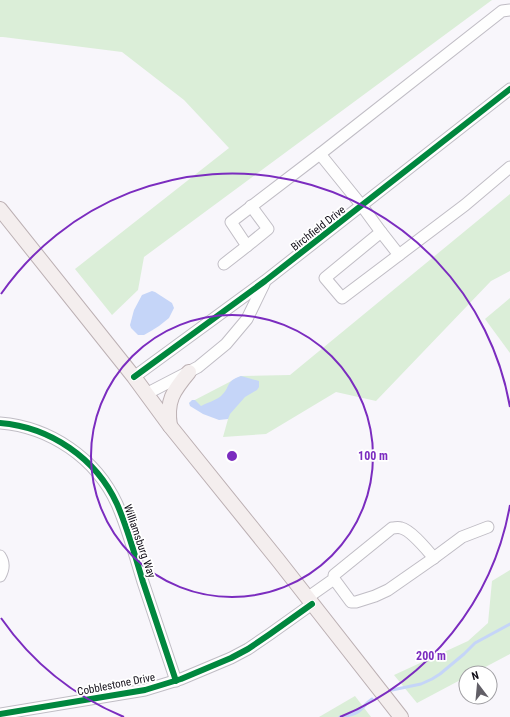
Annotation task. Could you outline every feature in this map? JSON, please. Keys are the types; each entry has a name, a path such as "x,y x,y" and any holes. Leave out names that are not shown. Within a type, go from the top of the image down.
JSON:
{"main road":[{"path":"1,211 134,377 170,426 401,717"},
{"path":"170,426 170,402 177,387 189,372"}],"street":[{"path":"247,246 231,222 502,11 510,10"},
{"name":"Birchfield Drive","path":"134,377 265,281 510,89"},
{"path":"320,154 399,255"},
{"path":"380,232 325,278 342,298 465,205 510,167"},
{"path":"224,264 268,229 251,206"},
{"name":"Birchfield Drive","path":"146,394 198,367 226,344 247,319 265,281"},
{"name":"Williamsburg Way","path":"0,423 25,426 60,442 83,458 106,485 116,504 127,531 176,681"},
{"name":"Cobblestone Drive","path":"0,714 145,690 176,681 231,658 248,649 270,634 334,579 334,575 392,528 397,527 407,530 434,558"},
{"path":"334,579 351,602 356,602 375,596 388,590 462,537 488,527"},
{"path":"0,556 3,563 3,569 0,576"}],"green space":[{"path":"0,0 492,0 144,257 138,290 112,315 75,269 229,148 184,100 122,52 0,37"},
{"path":"510,194 510,271 491,281 376,401 336,392 266,434 223,437 228,419 189,403 241,376 290,375"},
{"path":"510,298 510,353 485,319"},
{"path":"510,570 510,654 489,665 458,665 458,681 417,703 394,675 468,641 488,623 492,581"},
{"path":"355,696 371,717 319,717"}],"water":[{"path":"152,291 172,303 174,308 169,318 159,326 144,335 138,335 130,325 134,310 142,295"},
{"path":"241,376 259,381 259,387 257,390 245,397 230,414 228,419 219,420 203,414 190,406 189,403 192,400 195,400 201,406 216,399 224,393 230,382"}],"waterway":[{"path":"392,690 421,684 432,679 464,654 475,643 510,624"},
{"path":"340,717 350,715 361,710 372,699"}],"cycle path":[{"path":"134,377 265,281 510,89"},
{"path":"0,423 19,426 53,438 84,459 97,472 108,487 125,523 176,681"},
{"path":"0,714 145,690 181,679 231,658 248,649 312,604"}]}
